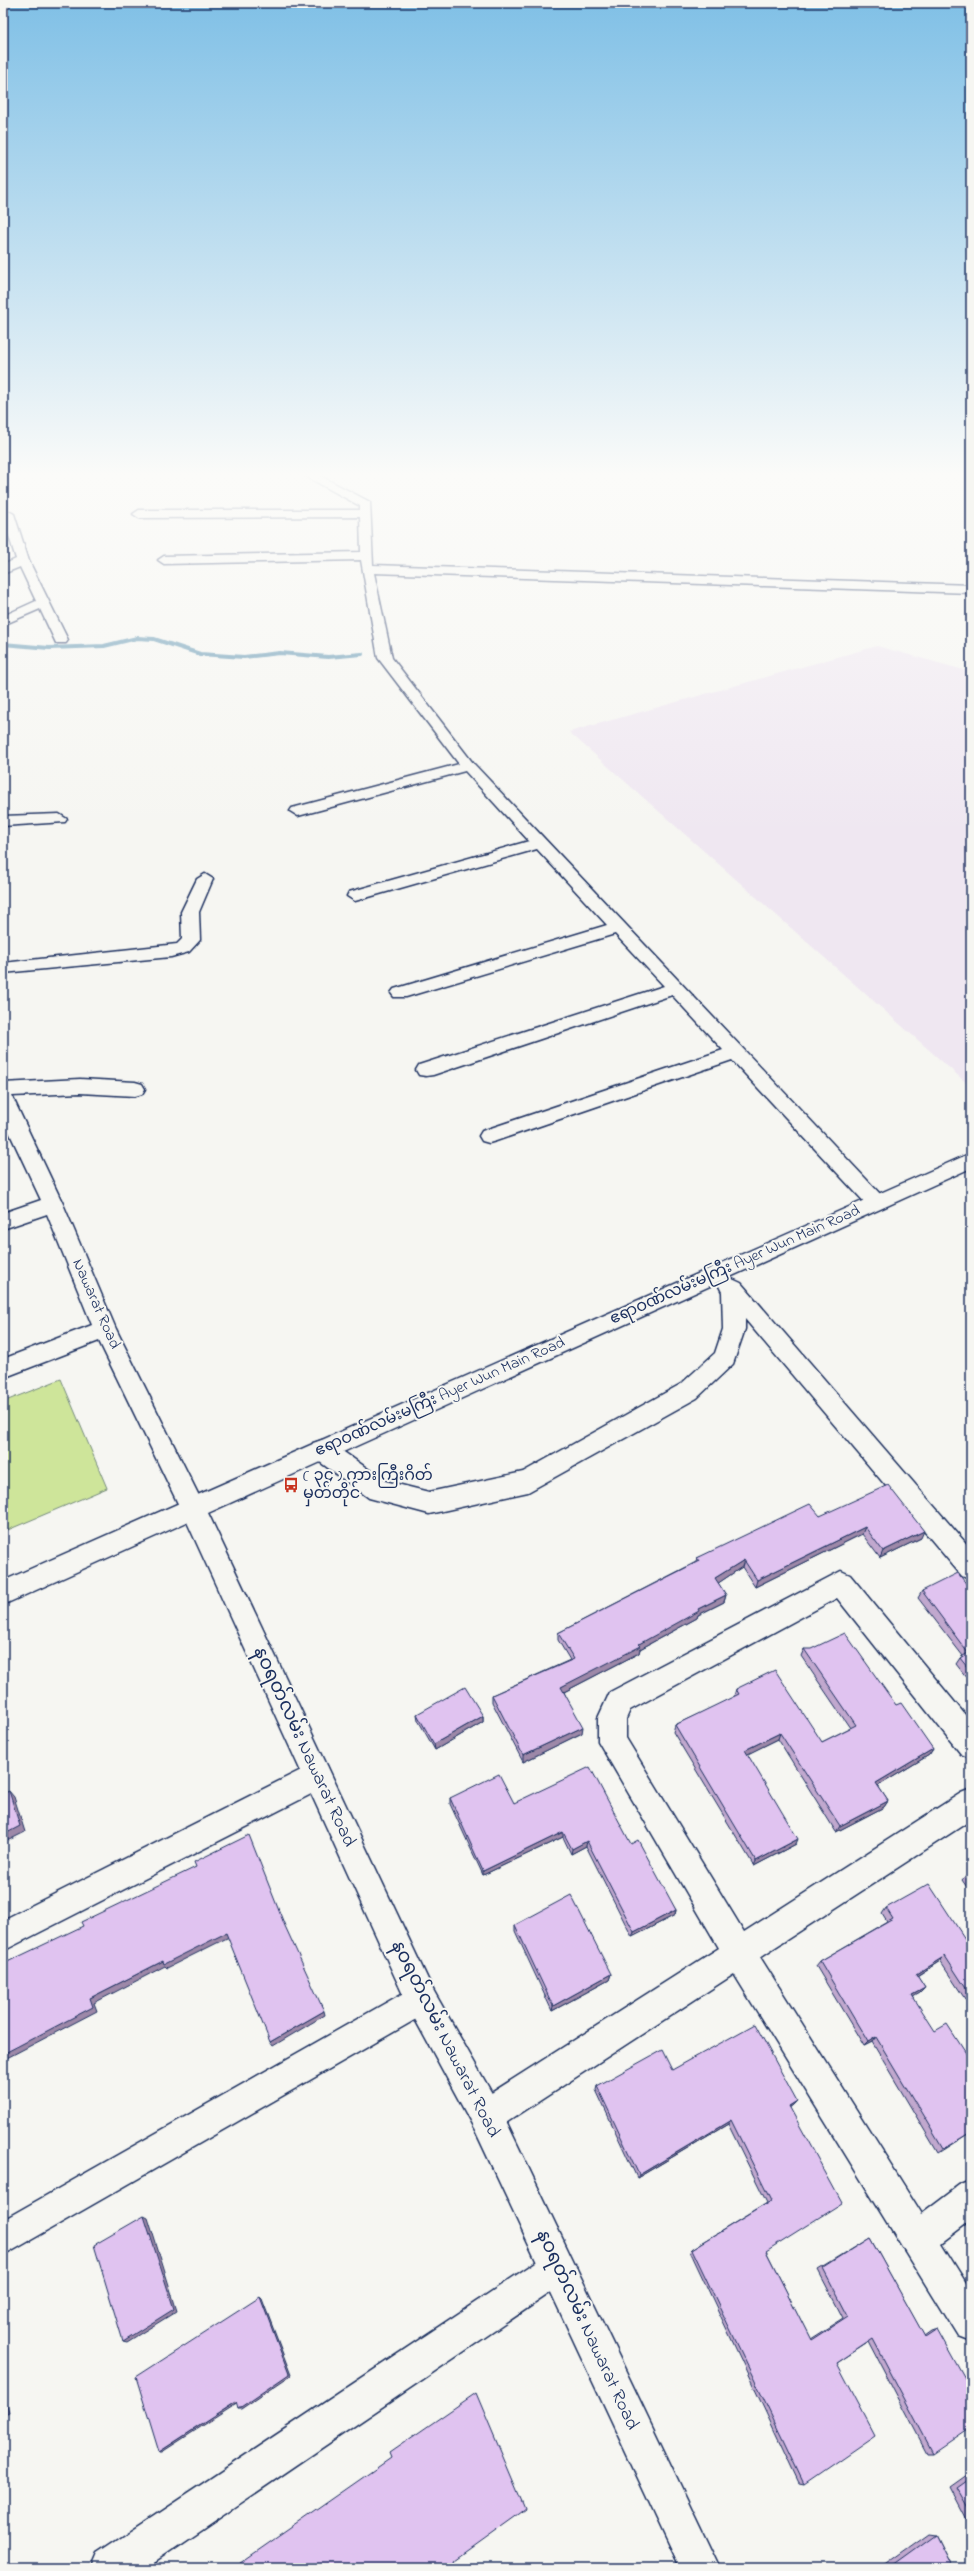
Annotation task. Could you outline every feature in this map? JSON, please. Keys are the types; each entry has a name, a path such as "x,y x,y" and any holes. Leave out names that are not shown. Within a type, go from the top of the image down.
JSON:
{"street":[{"path":"38,593 60,640"},
{"path":"373,593 385,658 468,766 876,1202"},
{"path":"3,621 43,603"},
{"path":"298,812 468,766"},
{"path":"3,821 59,819"},
{"path":"355,896 540,843"},
{"path":"3,968 171,952 183,948 191,940 190,912 205,879"},
{"path":"400,993 619,927"},
{"path":"426,1070 676,988"},
{"path":"489,1136 736,1052"},
{"path":"3,1097 80,1086 135,1089"},
{"name":"Nawarat Road","path":"3,1097 53,1204 105,1329 193,1508"},
{"name":"ဧရာဝဏ်လမ်းမကြီး Ayer Wun Main Road","path":"3,1593 322,1450 726,1281 876,1202 971,1160"},
{"path":"3,1221 53,1204"},
{"path":"322,1450 378,1490 429,1503 528,1481 689,1391 724,1358 734,1329 726,1281"},
{"path":"726,1281 971,1568"},
{"path":"3,1369 105,1329"},
{"name":"နဝရတ်လမ်း Nawarat Road","path":"193,1508 421,1999 486,2116 700,2568"},
{"path":"971,1744 841,1584 620,1701 612,1718 612,1740 739,1953 971,2324"},
{"path":"3,1936 317,1776"},
{"path":"486,2116 971,1803"},
{"path":"3,2239 421,1999"},
{"path":"918,2239 971,2198"},
{"path":"111,2568 557,2268"}],"shaded area":[{"path":"877,646 971,672 971,1087 569,732"}],"green space":[{"path":"61,1379 107,1488 3,1532 3,1402"}],"building":[{"path":"888,1485 924,1531 883,1551 865,1527 757,1580 744,1560 715,1578 726,1595 698,1609 699,1611 639,1644 641,1646 561,1687 583,1727 523,1755 492,1695 574,1659 558,1633 699,1561 697,1558 810,1504 820,1516"},
{"path":"958,1573 971,1590 971,1672 960,1658 968,1653 922,1591"},
{"path":"845,1633 896,1705 901,1703 933,1749 876,1783 888,1801 840,1826 780,1733 745,1750 798,1839 756,1861 675,1725 739,1694 736,1689 775,1670 822,1742 856,1725 804,1649 811,1649"},
{"path":"465,1687 483,1716 434,1744 417,1714"},
{"path":"590,1767 631,1844 638,1840 676,1910 634,1932 587,1841 572,1849 563,1832 483,1871 450,1798 499,1774 514,1803"},
{"path":"9,1791 20,1826 3,1835 3,1794"},
{"path":"249,1835 285,1926 324,2011 270,2042 226,1933 164,1964 163,1961 90,1998 93,2007 3,2054 3,1964 83,1926 81,1922 196,1867 194,1862"},
{"path":"971,1872 971,1880 967,1874"},
{"path":"929,1884 971,1948 971,1996 945,1956 916,1974 925,1988 912,1995 935,2031 947,2024 971,2061 971,2132 943,2149 876,2037 868,2042 820,1961 893,1919 886,1908"},
{"path":"571,1895 611,1974 553,2006 515,1925"},
{"path":"755,2024 797,2101 789,2106 842,2203 766,2251 811,2340 848,2316 823,2268 870,2238 925,2337 937,2329 971,2390 971,2427 933,2453 873,2339 837,2363 875,2435 804,2484 692,2249 771,2201 731,2120 639,2175 597,2086 662,2050 672,2070"},
{"path":"144,2216 174,2309 123,2341 94,2245"},
{"path":"260,2297 289,2374 238,2409 236,2402 159,2452 136,2377"},
{"path":"476,2393 525,2509 454,2560 457,2568 233,2568 391,2458 389,2453"},
{"path":"971,2478 971,2513 957,2488"},
{"path":"935,2534 952,2568 888,2568"}],"waterway":[{"path":"3,644 49,648 104,646 137,638 154,639 200,654 244,657 280,653 328,657 362,654"}],"place":[{"name":"( ၃၄ ) ကားကြီးဂိတ် မှတ်တိုင်","path":"291,1485"}]}
